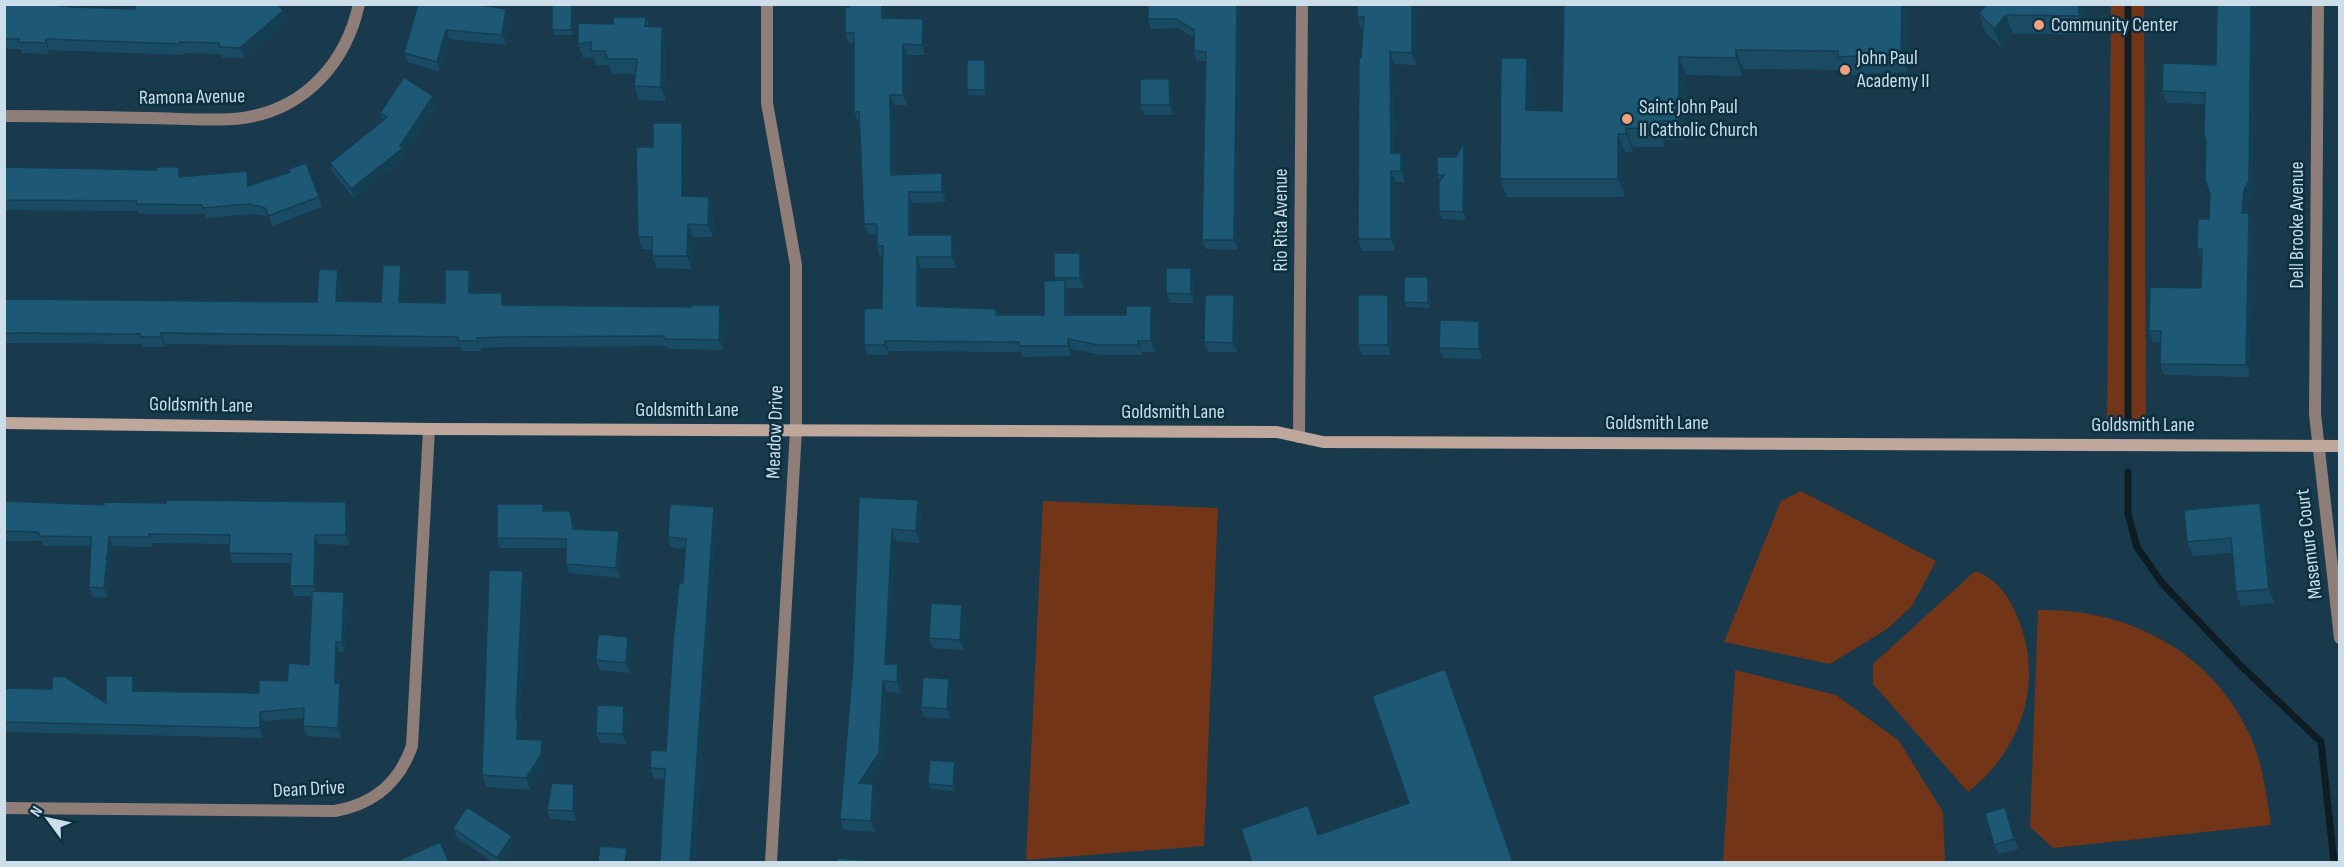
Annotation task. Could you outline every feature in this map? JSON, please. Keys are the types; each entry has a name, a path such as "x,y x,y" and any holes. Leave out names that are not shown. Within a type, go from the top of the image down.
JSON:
{"street":[{"name":"Ramona Avenue","path":"4,116 222,119 263,113 301,96 333,66 354,27 359,4"},
{"name":"Meadow Drive","path":"767,4 767,103 796,265 796,430 771,862"},
{"name":"Rio Rita Avenue","path":"1299,437 1302,4"},
{"name":"Dell Brooke Avenue","path":"2317,445 2314,414 2318,4"},
{"name":"Goldsmith Lane","path":"4,423 429,429 1276,432 1323,442 2340,446"},
{"name":"Dean Drive","path":"4,808 335,811 367,802 381,794 393,782 407,761 412,746 429,429"},
{"name":"Masemure Court","path":"2317,445 2340,638"}],"shaded area":[{"path":"2111,5 2144,5 2146,422 2107,423"},
{"path":"1801,491 1936,561 1912,606 1887,629 1830,664 1724,642 1781,501"},
{"path":"1043,501 1218,508 1204,846 1026,860"},
{"path":"1975,571 1996,583 2010,601 2025,640 2029,665 2028,689 2015,735 1987,775 1968,792 1873,684 1873,664"},
{"path":"2038,610 2072,611 2105,617 2136,627 2165,642 2192,660 2216,683 2236,709 2252,740 2262,771 2271,825 2053,848 2030,827"},
{"path":"1735,670 1836,695 1899,741 1943,812 1945,862 1723,862"}],"building":[{"path":"48,4 135,9 135,4 278,4 283,11 240,48 219,47 219,43 179,42 179,44 46,39 46,43 4,39 4,5"},
{"path":"418,4 474,4 506,9 502,35 446,30 437,62 404,53"},
{"path":"552,4 572,4 571,30 552,30"},
{"path":"850,4 882,4 882,18 923,19 922,45 903,44 903,95 890,95 891,175 942,173 942,192 909,192 909,235 952,235 952,257 917,257 917,306 996,309 996,315 1044,315 1044,281 1065,280 1065,315 1126,315 1126,306 1151,306 1151,341 1138,341 1138,345 1099,345 1068,339 1068,346 1019,346 1019,342 885,341 885,345 864,345 864,309 882,308 883,246 877,246 877,224 864,224 859,112 854,112 854,33 845,33 845,7 850,7"},
{"path":"1148,4 1237,4 1234,240 1202,240 1206,52 1194,51 1194,30 1176,19 1148,19"},
{"path":"1357,4 1412,4 1412,53 1390,52 1391,153 1401,153 1401,171 1391,171 1391,239 1358,239 1359,58 1361,58 1364,17 1357,17"},
{"path":"1564,4 1902,4 1901,54 1838,57 1838,51 1736,50 1736,58 1679,57 1679,121 1659,121 1659,129 1626,128 1626,134 1618,134 1618,179 1500,179 1501,58 1527,58 1526,110 1562,111"},
{"path":"1987,4 2079,4 2079,16 2006,15 1994,29 1979,13"},
{"path":"2217,4 2251,4 2249,181 2244,190 2242,213 2249,213 2246,365 2160,364 2161,331 2149,331 2150,287 2201,288 2202,249 2197,249 2198,219 2209,219 2210,194 2205,180 2205,93 2162,91 2163,63 2216,65"},
{"path":"613,17 646,17 645,26 662,27 661,87 634,86 637,59 607,59 605,51 591,51 591,42 578,44 578,23 613,24"},
{"path":"967,60 985,60 985,90 967,90"},
{"path":"404,77 433,96 400,146 403,148 351,189 330,163 387,117 380,113"},
{"path":"1140,79 1169,79 1170,105 1140,105"},
{"path":"653,123 682,123 682,196 709,197 708,225 688,224 687,256 652,256 652,237 638,237 636,147 653,147"},
{"path":"1464,143 1463,212 1439,211 1439,182 1444,175 1437,175 1437,157 1456,157"},
{"path":"306,163 319,197 268,216 265,208 249,204 203,208 202,205 136,204 136,201 4,200 4,167 157,170 157,167 179,167 179,177 247,171 248,186 290,172 288,169"},
{"path":"1054,253 1080,253 1080,278 1054,278"},
{"path":"383,265 401,265 399,302 445,303 445,270 469,270 469,293 502,293 502,305 691,307 691,305 720,305 719,340 664,339 664,336 501,337 458,341 458,337 161,333 161,337 140,337 140,334 4,333 4,299 317,302 319,269 338,270 336,301 381,302"},
{"path":"1166,268 1191,268 1191,294 1166,293"},
{"path":"1404,277 1428,277 1428,303 1404,302"},
{"path":"1205,295 1234,295 1233,343 1204,342"},
{"path":"1358,295 1388,295 1388,345 1358,345"},
{"path":"1440,320 1479,321 1479,349 1439,348"},
{"path":"859,497 918,500 916,531 892,529 885,664 898,664 897,682 883,681 879,753 859,783 873,784 871,821 840,819 853,663"},
{"path":"166,500 346,502 346,535 315,535 314,586 290,586 291,554 229,553 230,535 149,534 149,537 109,537 104,588 89,587 91,537 40,536 38,532 4,531 4,501 104,505 104,502 166,503"},
{"path":"2260,503 2269,589 2236,592 2231,538 2187,542 2184,510"},
{"path":"497,504 543,504 543,511 570,511 573,529 619,531 616,568 566,564 566,539 497,538"},
{"path":"670,504 714,507 690,862 660,862 665,769 650,768 651,750 666,751 673,642 679,583 683,583 686,539 668,537"},
{"path":"489,570 523,571 517,739 542,740 541,755 526,778 482,775"},
{"path":"312,591 344,592 342,642 336,642 335,683 340,683 338,728 303,726 304,708 260,712 260,728 4,722 4,688 52,689 52,676 65,677 106,703 106,676 133,676 133,691 259,693 259,680 287,681 289,663 309,665"},
{"path":"931,603 962,605 960,640 929,638"},
{"path":"598,634 628,637 626,663 596,660"},
{"path":"1445,669 1513,862 1252,862 1241,829 1308,805 1318,835 1409,803 1372,696"},
{"path":"923,677 949,679 947,709 921,707"},
{"path":"597,705 624,706 623,734 596,733"},
{"path":"930,760 955,762 953,786 928,784"},
{"path":"552,783 574,784 573,811 547,810"},
{"path":"467,807 512,836 497,858 453,828"},
{"path":"2005,807 2014,839 1994,845 1985,813"},
{"path":"440,842 449,862 395,862"},
{"path":"600,846 627,848 625,862 598,862"},
{"path":"837,858 870,861 870,862 837,862"}],"waterway":[{"path":"2128,4 2128,426"},
{"path":"2128,472 2128,514 2137,547 2162,583 2240,665 2321,742 2334,862"}],"place":[{"name":"Community Center","path":"2039,25"},
{"name":"John Paul Academy II","path":"1845,70"},
{"name":"Saint John Paul II Catholic Church","path":"1627,119"}]}
